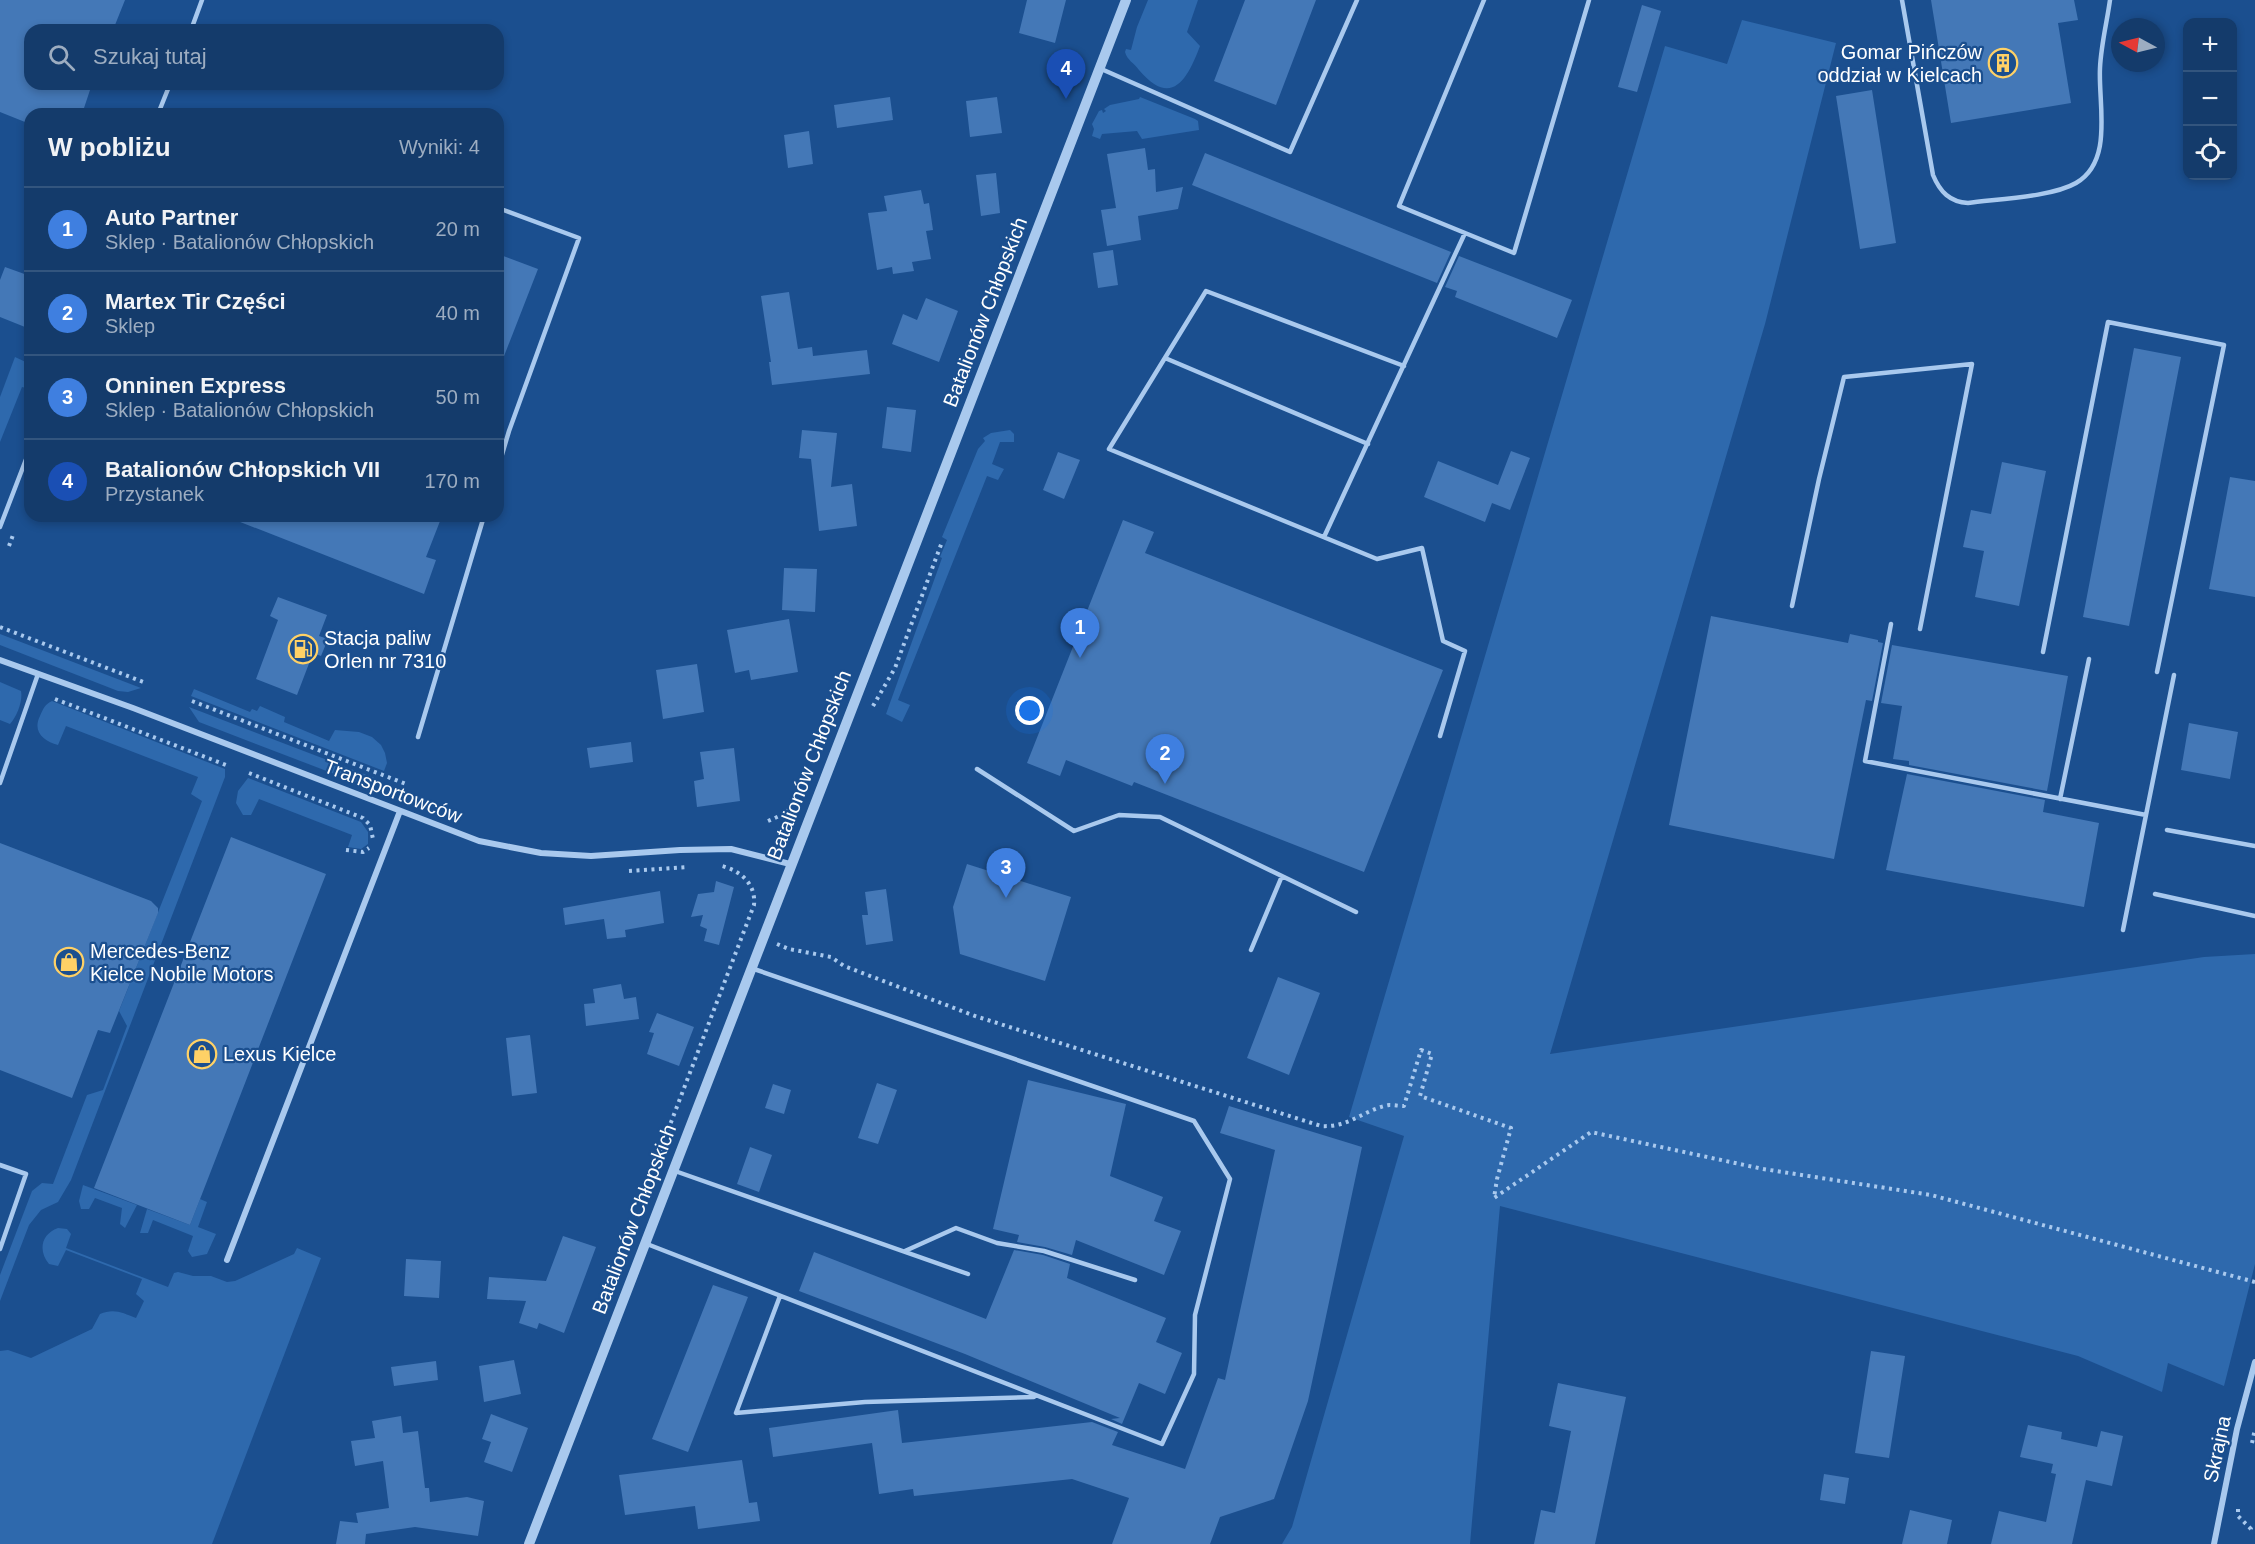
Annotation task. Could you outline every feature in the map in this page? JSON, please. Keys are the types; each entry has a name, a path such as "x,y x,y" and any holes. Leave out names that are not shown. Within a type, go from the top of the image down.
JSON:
{"street":[{"name":"Batalionów Chłopskich","path":"529,1544 1125,0"},
{"name":"Transportowców","path":"0,660 478,841 541,852 591,856 731,849 790,864"},
{"path":"227,1260 400,812"},
{"name":"Skrajna","path":"2214,1544 2237,1429 2255,1362"}],"lane":[{"path":"193,24 202,0"},
{"path":"1099,68 1290,152 1357,0"},
{"path":"1484,0 1399,206 1514,253 1589,0"},
{"path":"1902,0 1933,175 1938,187 1946,195 1957,202 1968,203 2055,191 2076,183 2092,168 2098,154 2100,137 2100,67 2110,0"},
{"path":"161,108 168,90"},
{"path":"504,210 579,238 504,448"},
{"path":"1324,537 1465,233"},
{"path":"1404,366 1206,291 1109,449 1377,559 1422,548 1443,640 1465,651 1440,736"},
{"path":"2043,651 2108,322 2224,345 2157,672"},
{"path":"1165,358 1368,444"},
{"path":"1792,606 1844,377 1972,364 1920,630"},
{"path":"0,527 24,465"},
{"path":"418,737 482,522"},
{"path":"1891,624 1865,761 2146,815"},
{"path":"2060,799 2089,659"},
{"path":"0,783 38,674"},
{"path":"2123,930 2174,675"},
{"path":"977,769 1074,831 1119,815 1160,817 1356,912"},
{"path":"2167,830 2255,846"},
{"path":"1251,950 1282,876"},
{"path":"2155,894 2255,916"},
{"path":"644,1243 1162,1444 1194,1374 1195,1315 1230,1179 1194,1121 750,968"},
{"path":"0,1165 26,1174 0,1248"},
{"path":"672,1170 968,1274"},
{"path":"903,1251 957,1228 997,1243 1044,1251 1135,1280"},
{"path":"780,1296 736,1413 865,1402 1039,1396"}],"path":[{"path":"870,712 895,668 942,542"},
{"path":"0,627 146,683"},
{"path":"55,699 226,765"},
{"path":"192,701 406,784"},
{"path":"249,773 363,818 370,825 373,837 370,847 363,852 346,850"},
{"path":"658,1155 754,906 753,890 744,877 737,871 718,865"},
{"path":"626,871 699,866"},
{"path":"762,939 789,949 831,957 844,966 975,1016 1322,1126 1334,1127 1389,1105 1404,1106 1421,1050 1432,1053 1420,1096 1511,1128 1494,1198 1591,1132 1763,1169 1931,1194 2255,1282"},
{"path":"2250,1452 2255,1429"},
{"path":"2240,1501 2238,1516 2251,1529 2250,1533"}],"shaded area":[{"path":"1148,0 1198,0 1187,32 1200,46 1184,78 1170,88 1161,87 1151,81 1125,52 1126,49 1131,50"},
{"path":"1742,20 1836,43 1765,324 1550,1054 2204,957 2255,954 2255,1264 2224,1386 2168,1363 2162,1392 2078,1356 1500,1206 1470,1544 1282,1544 1292,1527 1404,1136 1349,1117 1665,46 1727,64"},
{"path":"1140,97 1195,119 1198,121 1199,130 1142,139 1137,131 1102,134 1100,139 1092,136 1094,129 1092,124 1099,111 1102,110 1103,113 1106,111 1104,109 1110,105"},
{"path":"15,357 24,361 24,388 22,387 0,442 0,397"},
{"path":"1010,430 1014,434 1014,442 1000,442 992,464 1004,469 998,480 987,476 898,700 910,705 902,722 886,714 942,558 940,557 947,540 942,537 978,449 985,441 983,438 991,433"},
{"path":"0,634 141,688 128,692 118,691 0,645"},
{"path":"0,682 21,691 19,708 10,724 0,720"},
{"path":"194,689 250,712 252,709 257,711 260,706 285,717 284,722 329,741 335,730 359,732 372,737 381,745 385,753 387,763 384,771 191,696"},
{"path":"52,701 225,769 225,777 71,1180 58,1202 41,1210 29,1225 0,1301 0,1275 32,1191 42,1183 53,1184 87,1095 103,1090 127,1026 119,1011 202,801 191,794 198,777 66,726 58,745 48,741 37,727 44,707"},
{"path":"189,707 377,779 363,785 199,722"},
{"path":"248,778 361,822 368,832 368,844 361,849 348,847 352,835 259,799 251,815 243,815 236,803 238,791"},
{"path":"83,1185 137,1205 125,1228 120,1224 122,1208 95,1198 89,1209 81,1209 79,1201"},
{"path":"200,1199 207,1202 198,1227 216,1234 207,1254 192,1257 188,1251 193,1236 153,1220 148,1233 140,1233 147,1209 190,1225"},
{"path":"58,1228 67,1229 71,1234 66,1248 168,1287 174,1273 178,1272 193,1276 211,1276 227,1282 235,1281 294,1254 297,1248 321,1258 212,1544 0,1544 0,1351 8,1350 31,1358 92,1329 100,1314 105,1312 114,1311 136,1318 144,1301 136,1294 142,1279 66,1250 58,1266 49,1264 43,1254 43,1243 48,1234"}],"building":[{"path":"0,0 125,0 115,24 24,24 24,90 90,90 84,108 24,108 24,122 0,112"},
{"path":"1027,0 1066,0 1055,43 1019,33"},
{"path":"1245,0 1316,0 1276,105 1214,81"},
{"name":"Gomar Pińczów oddział w Kielcach","path":"1931,0 2074,0 2078,20 2058,23 2071,103 1951,123"},
{"path":"1642,5 1661,11 1637,92 1618,87"},
{"path":"1872,90 1896,243 1860,249 1836,96"},
{"path":"890,97 893,120 837,128 834,105"},
{"path":"997,97 1002,133 970,137 966,101"},
{"path":"809,131 813,164 788,168 784,135"},
{"path":"1145,148 1148,170 1155,169 1156,192 1183,187 1178,209 1138,216 1141,240 1107,246 1101,210 1116,208 1107,154"},
{"path":"1205,153 1451,252 1437,283 1192,185"},
{"path":"996,173 1000,213 981,216 976,175"},
{"path":"921,190 924,204 929,203 933,230 926,231 931,259 912,262 914,271 893,274 892,267 877,270 868,213 887,211 884,196"},
{"path":"1113,250 1118,285 1098,288 1093,253"},
{"path":"504,256 538,269 504,356"},
{"path":"1459,256 1572,300 1557,338 1455,297 1457,291 1445,287"},
{"path":"5,267 24,274 24,327 0,317 0,280"},
{"path":"789,292 798,349 812,347 813,356 867,350 870,374 772,385 769,362 771,362 761,296"},
{"path":"926,298 958,311 939,362 892,344 903,314 917,320"},
{"path":"2134,348 2181,357 2129,626 2083,617"},
{"path":"887,407 916,410 911,452 882,448"},
{"path":"802,430 837,433 831,487 852,484 857,526 819,531 811,459 799,458"},
{"path":"1511,451 1530,458 1510,510 1492,503 1485,522 1424,497 1438,461 1498,485"},
{"path":"1058,452 1080,460 1064,499 1043,490"},
{"path":"2002,462 2046,471 2019,606 1975,597 1984,551 1963,547 1971,510 1991,514"},
{"path":"2230,477 2255,481 2255,597 2209,589"},
{"path":"1123,520 1154,532 1145,553 1443,670 1364,872 1134,782 1132,786 1066,760 1060,776 1027,763"},
{"path":"240,522 440,522 426,557 436,560 424,594"},
{"path":"784,568 817,569 815,612 782,610"},
{"path":"278,597 327,615 319,636 328,639 321,656 313,653 297,695 256,679 278,620 270,616"},
{"path":"1711,616 1848,643 1850,634 1883,643 1872,701 1866,700 1834,859 1669,825"},
{"path":"789,619 798,672 751,680 749,670 735,673 727,630"},
{"path":"1892,645 2068,676 2047,791 1909,765 1909,761 1893,759 1902,706 1881,703"},
{"path":"697,664 704,712 663,719 656,670"},
{"path":"2189,723 2238,732 2230,779 2181,770"},
{"path":"631,742 633,762 590,768 587,748"},
{"path":"734,748 740,801 697,807 694,781 704,779 700,752"},
{"path":"1907,774 2045,800 2043,812 2099,823 2084,907 1886,870"},
{"name":"Lexus Kielce","path":"231,837 326,874 190,1225 94,1188"},
{"name":"Mercedes-Benz Kielce Nobile Motors","path":"0,843 151,901 158,908 110,1033 98,1030 72,1098 0,1070"},
{"path":"967,864 1071,897 1045,981 960,954 953,907"},
{"path":"716,881 734,887 719,945 704,941 707,929 700,926 703,915 691,917 698,894 714,892"},
{"path":"886,889 893,941 866,945 862,915 868,915 865,892"},
{"path":"660,891 664,923 625,930 626,937 607,939 604,919 565,925 563,908"},
{"path":"1278,977 1320,993 1289,1075 1247,1058"},
{"path":"621,984 624,999 636,997 639,1019 586,1026 584,1004 595,1003 593,989"},
{"path":"657,1013 694,1027 679,1066 647,1054 654,1033 649,1032"},
{"path":"530,1035 537,1093 512,1096 506,1038"},
{"path":"1028,1080 1126,1104 1110,1176 1163,1197 1154,1221 1181,1231 1164,1275 1076,1240 1072,1255 1017,1242 1019,1235 993,1229"},
{"path":"877,1083 897,1090 878,1144 858,1138"},
{"path":"773,1084 791,1090 784,1114 765,1108"},
{"path":"1229,1106 1362,1147 1308,1401 1274,1499 1220,1517 1210,1544 1112,1544 1129,1498 1072,1479 914,1496 913,1489 879,1494 872,1443 773,1457 769,1428 898,1410 902,1443 1092,1422 1118,1432 1112,1445 1185,1469 1218,1378 1225,1380 1275,1150 1220,1133"},
{"path":"750,1147 772,1155 759,1192 737,1184"},
{"path":"563,1236 596,1247 564,1333 539,1323 537,1329 519,1323 526,1301 487,1299 489,1277 546,1281"},
{"path":"1014,1250 1043,1255 1070,1264 1067,1278 1166,1318 1156,1342 1182,1353 1165,1394 1139,1383 1122,1424 1111,1419 1120,1418 965,1354 799,1291 814,1252 986,1319"},
{"path":"406,1259 441,1261 439,1298 404,1296"},
{"path":"713,1285 748,1297 688,1452 652,1439"},
{"path":"1871,1351 1905,1356 1889,1458 1855,1453"},
{"path":"514,1360 521,1394 484,1402 479,1366"},
{"path":"436,1361 438,1380 394,1386 391,1367"},
{"path":"1558,1383 1626,1397 1595,1544 1534,1544 1541,1510 1555,1513 1571,1431 1549,1426"},
{"path":"491,1414 528,1428 512,1472 484,1462 491,1442 482,1439"},
{"path":"401,1416 403,1433 418,1431 425,1488 429,1488 430,1502 467,1497 484,1501 478,1536 415,1527 366,1534 365,1544 336,1544 340,1521 358,1523 356,1513 389,1508 383,1461 355,1466 351,1441 375,1438 372,1421"},
{"path":"2028,1425 2062,1432 2061,1439 2097,1447 2101,1431 2123,1436 2112,1486 2086,1480 2072,1544 1991,1544 1999,1511 2046,1522 2056,1474 2051,1473 2053,1464 2020,1457"},
{"path":"742,1460 749,1503 757,1502 760,1521 698,1529 695,1506 625,1515 619,1475"},
{"path":"1824,1474 1849,1478 1845,1504 1820,1500"},
{"path":"1910,1510 1952,1520 1947,1544 1902,1544"}],"place":[{"name":"Gomar Pińczów oddział w Kielcach","path":"2003,63"},
{"name":"Batalionów Chłopskich VII","path":"1066,99"},
{"name":"Stacja paliw Orlen nr 7310","path":"303,649"},
{"name":"Auto Partner","path":"1080,658"},
{"name":"Martex Tir Części","path":"1165,784"},
{"name":"Onninen Express","path":"1006,898"},
{"name":"Mercedes-Benz Kielce Nobile Motors","path":"69,962"},
{"name":"Lexus Kielce","path":"202,1054"}]}
